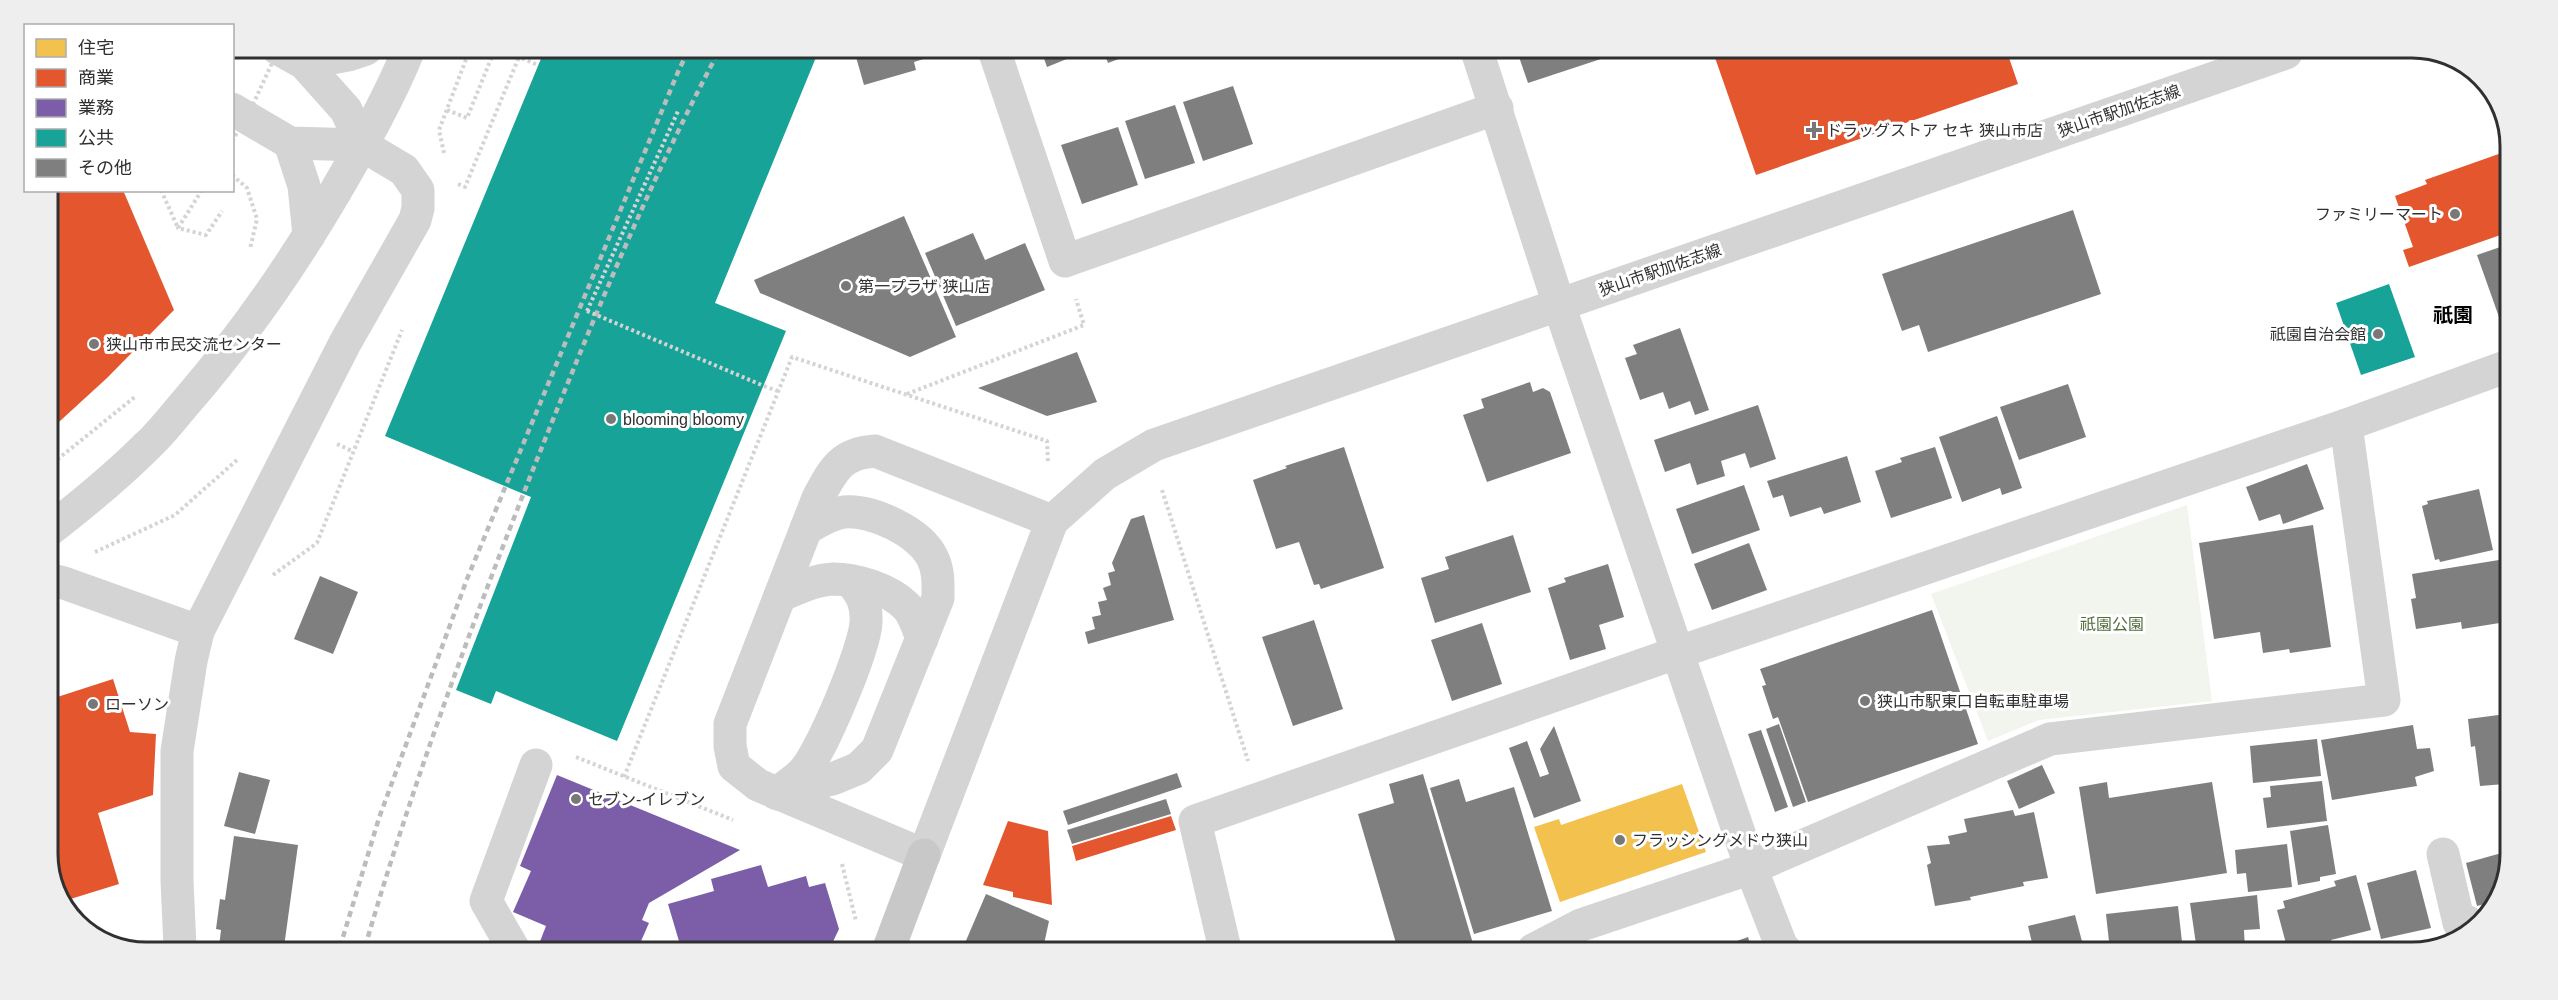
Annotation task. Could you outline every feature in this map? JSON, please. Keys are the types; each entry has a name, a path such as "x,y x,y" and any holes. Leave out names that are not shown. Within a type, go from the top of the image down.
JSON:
{"main road":[{"path":"891,942 924,855"}],"street":[{"path":"292,59 346,110 362,145"},
{"path":"59,523 96,494 150,444 206,379 257,314 307,240 362,145 405,59"},
{"path":"997,59 1065,261 1497,108"},
{"path":"1480,59 1559,305 1751,868 1780,942"},
{"name":"狭山市駅加佐志線","path":"1052,521 1105,474 1154,445 2269,59"},
{"path":"180,942 177,881 177,751 198,631 345,343 416,220 417,190 404,170 362,145 290,143 234,110"},
{"path":"290,143 304,186 307,240"},
{"path":"1223,942 1195,821 1679,652 2346,425 2499,369"},
{"path":"1548,942 1581,925 1751,868 2050,740 2384,700 2346,425"},
{"path":"875,451 1052,521 924,855 777,794 758,785 734,766 730,724 806,529 831,474 845,458 862,452 875,451"},
{"path":"777,794 835,778 859,768 877,750 938,598 939,575 932,556 918,540 894,524 865,514 845,512 825,517 806,529"},
{"path":"780,596 806,585 831,579 872,586 894,596 907,606 922,639"},
{"path":"777,794 804,771 821,745 864,641 866,605 861,592 850,581"},
{"path":"59,582 198,631"},
{"path":"510,942 486,901 536,765"},
{"path":"2443,854 2459,923 2466,922"}],"path":[{"path":"234,138 282,59"},
{"path":"447,110 467,118 491,59"},
{"path":"468,180 518,59"},
{"path":"524,59 538,65"},
{"path":"679,109 587,311 778,391"},
{"path":"234,177 248,188 257,219 250,250"},
{"path":"162,192 178,228"},
{"path":"178,228 201,192"},
{"path":"178,228 206,235 222,212"},
{"path":"905,394 1084,325 1065,261"},
{"path":"59,458 143,389"},
{"path":"86,556 176,515 246,451"},
{"path":"1162,490 1260,798"},
{"path":"536,765 567,754 744,824"},
{"path":"842,862 856,924"}],"green space":[{"name":"祇園公園","path":"2187,505 2212,701 2039,720 1988,741 1931,594"}],"building: 住宅":[{"name":"フラッシングメドウ狭山","path":"1682,784 1706,852 1560,902 1534,827 1559,819 1561,825"}],"building: 商業":[{"name":"ドラッグストア セキ 狭山市店","path":"1715,59 2009,59 2018,84 1756,175"},
{"name":"ファミリーマート","path":"2499,154 2499,235 2409,267 2403,250 2413,247 2395,196 2427,184 2425,180"},
{"name":"狭山市市民交流センター","path":"59,192 124,192 174,310 107,378 59,422"},
{"path":"113,679 130,732 156,734 153,795 98,813 119,884 71,899 63,882 59,859 59,696"},
{"path":"1171,816 1176,830 1076,861 1072,846"},
{"path":"1008,821 1048,831 1052,905 1013,897 1013,892 983,885"}],"building: 業務":[{"path":"557,775 740,850 649,903 642,920 649,923 641,942 540,942 546,926 513,912 531,871 520,866"},
{"path":"761,865 768,887 806,876 809,887 825,883 839,929 833,942 679,942 668,904 714,891 711,879"}],"building: 公共":[{"path":"541,59 815,59 715,303 786,331 617,741 496,691 491,704 456,690 531,497 385,436"},
{"path":"2389,284 2415,357 2361,375 2336,303"}],"building: その他":[{"path":"857,59 924,59 914,62 916,70 864,85"},
{"path":"1044,59 1067,59 1047,67"},
{"path":"1106,59 1119,59 1108,63"},
{"path":"1520,59 1601,59 1528,83"},
{"path":"1233,86 1253,144 1203,161 1183,102"},
{"path":"1175,105 1195,163 1145,179 1125,121"},
{"path":"1118,127 1138,185 1082,204 1061,145"},
{"path":"2073,210 2101,294 1928,352 1919,325 1902,331 1882,274"},
{"name":"第一プラザ 狭山店","path":"904,216 956,337 910,357 760,293 754,280"},
{"path":"973,233 985,260 1025,243 1045,290 956,326 925,253"},
{"path":"2499,247 2499,317 2499,317 2477,255"},
{"path":"1680,328 1709,410 1695,415 1690,401 1669,409 1663,392 1640,400 1625,358 1637,354 1633,345"},
{"path":"1077,352 1097,402 1047,416 978,388"},
{"path":"1530,382 1533,392 1543,388 1550,392 1571,453 1487,482 1463,415 1484,408 1481,399"},
{"path":"2068,384 2086,437 2019,460 2000,407"},
{"path":"1758,405 1776,459 1750,468 1745,453 1721,461 1725,476 1697,485 1690,463 1665,472 1654,440"},
{"path":"1997,416 2022,488 2002,495 2000,488 1962,502 1939,437"},
{"path":"1344,447 1384,568 1321,589 1319,584 1314,585 1299,542 1276,549 1253,480 1287,468 1285,466"},
{"path":"1935,447 1952,498 1891,518 1875,471 1902,462 1900,458"},
{"path":"1847,456 1861,502 1824,514 1821,507 1790,517 1783,495 1773,498 1767,481"},
{"path":"2307,464 2324,509 2283,524 2280,514 2259,521 2246,487"},
{"path":"1744,485 1760,530 1692,554 1676,509"},
{"path":"2479,489 2493,550 2440,562 2439,559 2435,560 2422,506 2428,504 2427,501"},
{"path":"1144,515 1174,620 1088,644 1085,632 1095,629 1092,617 1101,615 1098,602 1107,600 1103,588 1111,585 1108,573 1115,571 1112,563 1131,519"},
{"path":"2313,525 2331,647 2290,653 2289,649 2263,653 2260,632 2214,639 2199,543"},
{"path":"1513,535 1531,592 1435,623 1421,578 1449,569 1445,557"},
{"path":"1749,543 1767,590 1712,610 1694,564"},
{"path":"2499,560 2500,623 2462,629 2461,622 2416,629 2411,599 2416,598 2412,574"},
{"path":"1608,564 1624,617 1599,625 1606,649 1570,660 1548,588 1566,582 1564,578"},
{"path":"320,576 358,592 333,654 294,639"},
{"name":"狭山市駅東口自転車駐車場","path":"1932,610 1978,744 1808,802 1778,717 1773,719 1762,686 1766,685 1760,669"},
{"path":"1314,620 1343,709 1293,726 1262,637"},
{"path":"1482,623 1502,684 1452,701 1431,640"},
{"path":"2500,715 2500,784 2480,786 2475,746 2471,747 2468,719"},
{"path":"1779,724 1806,802 1793,807 1766,729"},
{"path":"2413,725 2417,749 2430,748 2434,771 2415,777 2417,786 2332,800 2321,740"},
{"path":"1554,726 1581,801 1534,818 1509,748 1527,741 1540,777 1549,774 1540,749"},
{"path":"1761,730 1788,807 1775,812 1748,734"},
{"path":"2317,739 2321,776 2253,783 2250,746"},
{"path":"2042,765 2055,793 2019,809 2007,781"},
{"path":"239,772 270,780 255,834 224,826"},
{"path":"1177,773 1182,787 1068,825 1063,811"},
{"path":"1423,774 1473,942 1396,942 1358,814 1394,803 1389,784"},
{"path":"1459,779 1466,802 1514,787 1552,911 1474,934 1430,788"},
{"path":"2322,781 2327,821 2267,828 2263,798 2271,797 2270,786"},
{"path":"2107,782 2109,798 2212,782 2227,873 2096,894 2079,787"},
{"path":"1166,799 1171,814 1072,844 1067,830"},
{"path":"2013,810 2015,816 2034,812 2048,878 2023,882 2024,886 1970,897 1971,900 1935,906 1927,865 1931,863 1927,846 1950,844 1948,836 1967,832 1964,819"},
{"path":"2328,825 2336,874 2320,877 2320,881 2298,885 2290,831"},
{"path":"234,836 298,845 285,942 220,942 221,930 216,929 220,899 225,900"},
{"path":"2287,844 2292,887 2248,892 2246,873 2237,874 2235,850"},
{"path":"2500,853 2495,882 2483,904 2477,906 2466,863"},
{"path":"2416,870 2431,928 2381,939 2367,883"},
{"path":"2356,875 2371,930 2331,940 2332,942 2286,942 2277,910 2285,908 2283,901 2336,886 2334,881"},
{"path":"986,894 1049,921 1044,942 965,942"},
{"path":"2257,895 2260,929 2244,930 2245,942 2196,942 2190,903"},
{"path":"2178,906 2182,942 2109,942 2106,914"},
{"path":"2075,915 2082,942 2032,942 2028,926"},
{"path":"1748,937 1750,942 1734,942"}],"railway":[{"path":"342,942 379,818 467,579 684,59"},
{"path":"367,942 403,824 445,702 536,462 645,201 715,59"}],"place":[{"name":"ドラッグストア セキ 狭山市店","path":"1814,130"},
{"name":"ファミリーマート","path":"2455,214"},
{"name":"第一プラザ 狭山店","path":"846,286"},
{"name":"祇園自治会館","path":"2378,334"},
{"name":"狭山市市民交流センター","path":"94,344"},
{"name":"blooming bloomy","path":"611,419"},
{"name":"狭山市駅東口自転車駐車場","path":"1865,701"},
{"name":"ローソン","path":"93,704"},
{"name":"セブン-イレブン","path":"576,799"},
{"name":"フラッシングメドウ狭山","path":"1620,840"}],"district":[{"name":"祇園","path":"2453,315"}]}
